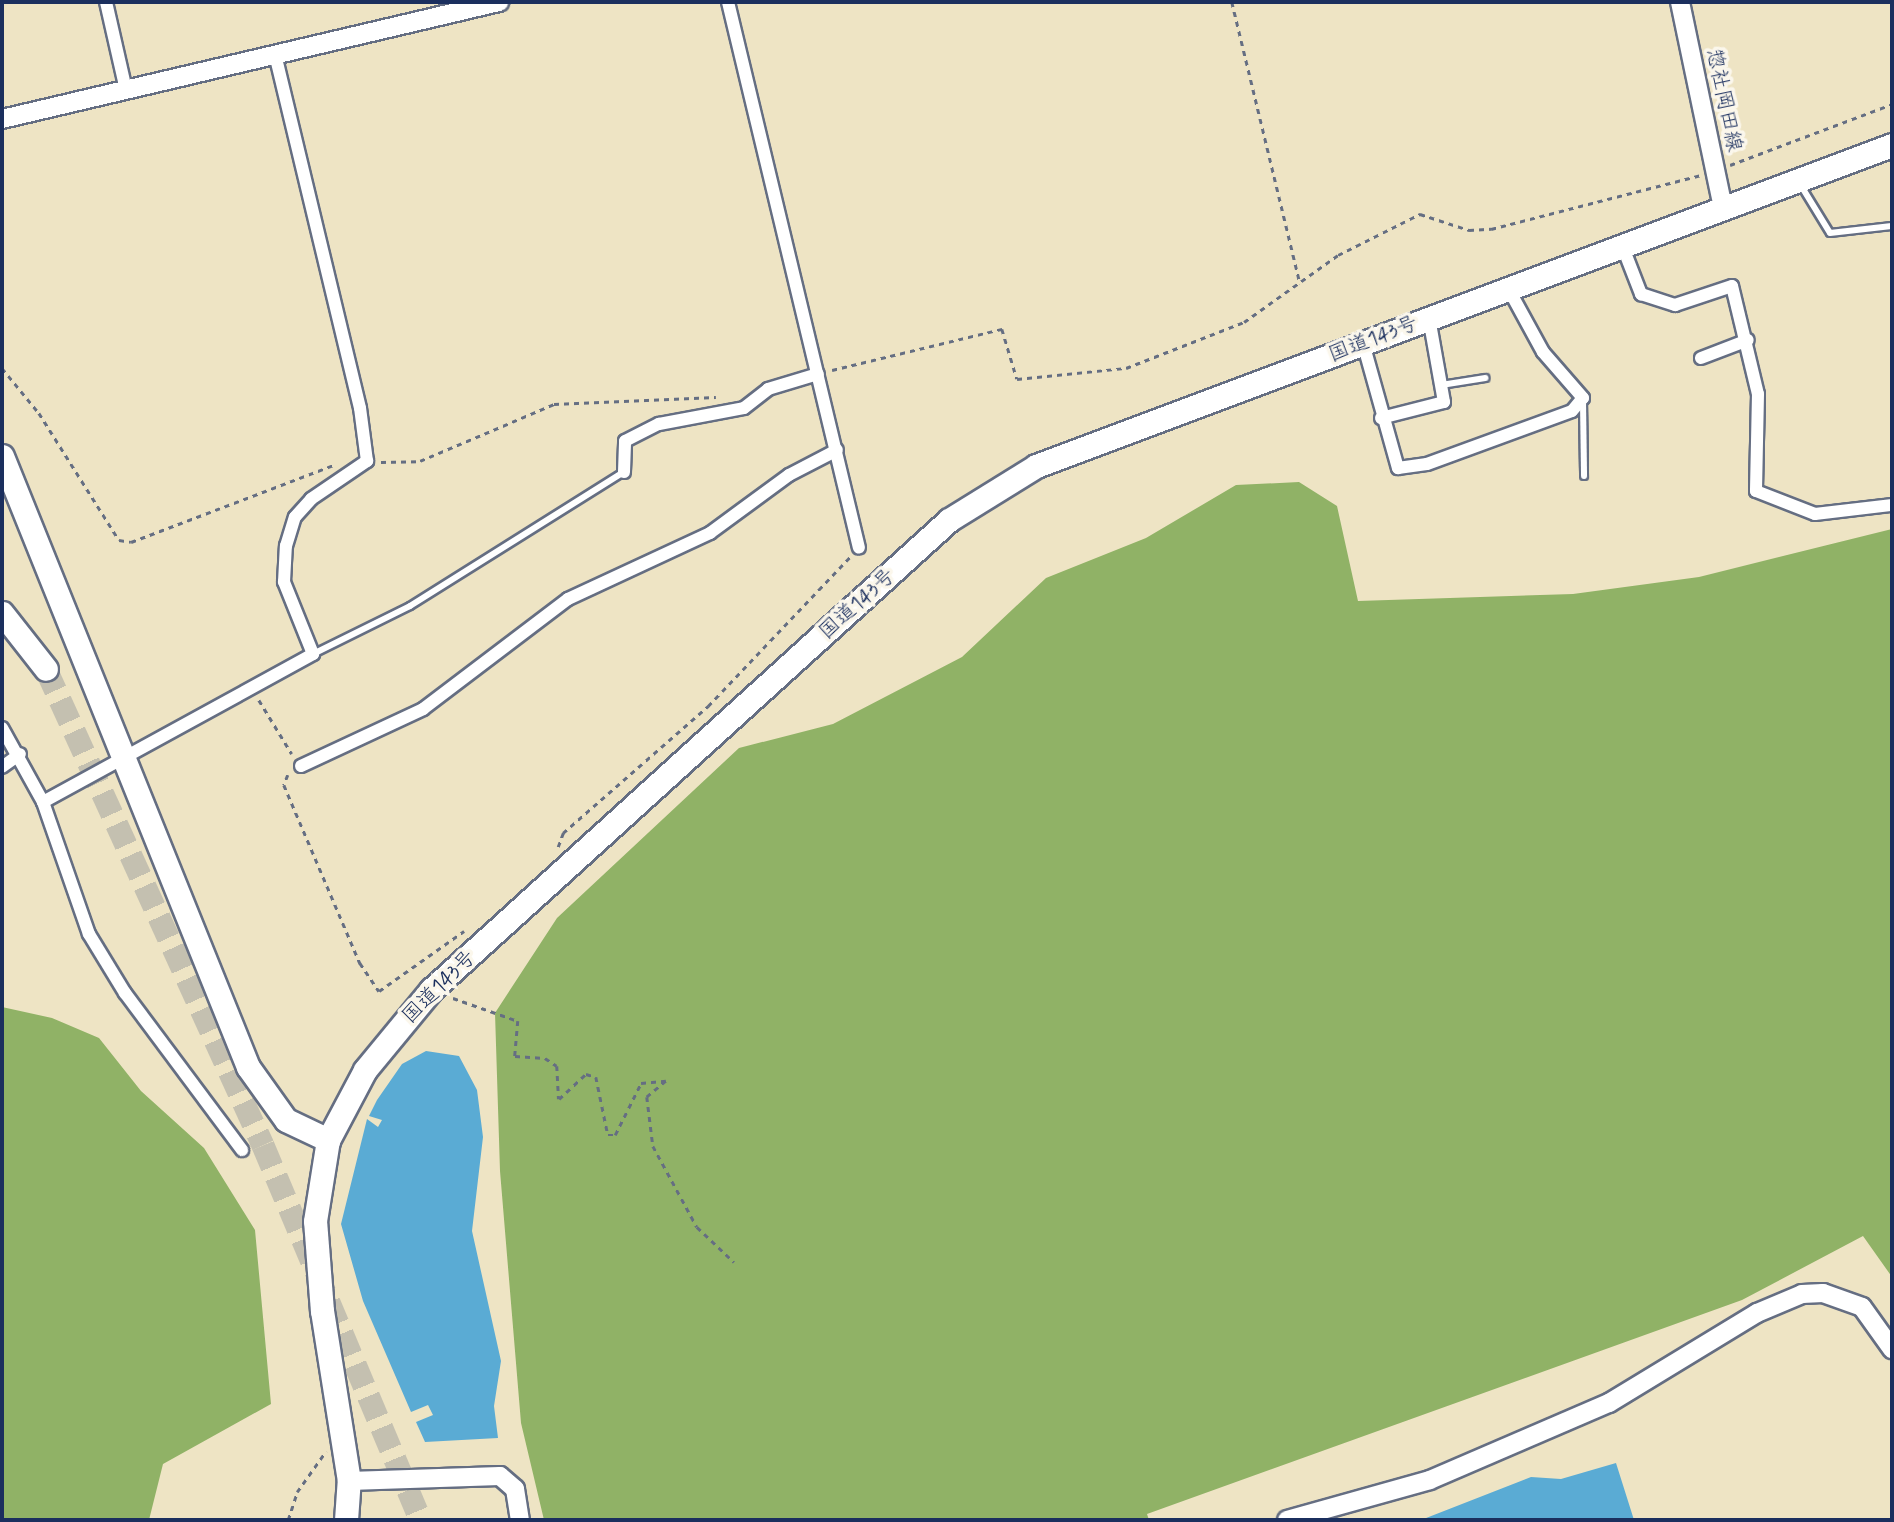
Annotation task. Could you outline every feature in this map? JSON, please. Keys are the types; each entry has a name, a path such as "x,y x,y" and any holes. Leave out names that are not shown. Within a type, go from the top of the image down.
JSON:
{"highway":[{"name":"国道143号","path":"346,1520 349,1481 344,1435 315,1257 328,1140 365,1070 431,990 566,871 948,520 991,489 1037,466 1892,145"},
{"path":"2,456 120,760 248,1067 286,1120 328,1140"},
{"path":"2,613 46,669"}],"street":[{"path":"106,2 126,90"},
{"path":"2,119 499,2"},
{"path":"728,2 859,548"},
{"name":"惣社岡田線","path":"1680,2 1724,207"},
{"path":"43,802 313,654 284,583 286,545 295,517 311,499 367,461 360,408 275,55"},
{"path":"1622,245 1642,294 1675,305 1731,286 1748,340 1758,394 1756,491 1815,514 1892,505"},
{"path":"1363,343 1381,418 1398,468 1427,464 1573,411 1583,398 1543,352 1508,288"},
{"path":"1381,418 1444,402 1429,318"},
{"path":"1701,358 1748,340"},
{"path":"624,472 625,441 659,424 744,408 768,389 818,374"},
{"path":"301,766 423,709 578,593 710,533 789,475 837,450"},
{"path":"2,727 20,754 43,802 89,934 125,993 242,1150"},
{"path":"2,767 20,754"},
{"path":"1287,1520 1430,1480 1609,1403 1757,1313 1802,1294 1823,1293 1862,1307 1892,1349"},
{"path":"349,1481 500,1476 515,1489 520,1520"}],"lane":[{"path":"1798,180 1830,233 1892,226"},
{"path":"1441,385 1485,378"},
{"path":"1583,398 1584,476"},
{"path":"313,654 410,606 624,472"}],"path":[{"path":"1232,2 1300,284"},
{"path":"1730,165 1892,104"},
{"path":"818,374 1002,329 1017,379 1126,369 1244,322 1338,255 1420,214 1469,230 1491,229 1704,174"},
{"path":"2,368 39,413 119,540 131,542 346,460 419,460 554,404 725,396"},
{"path":"566,871 555,854 563,833 708,706 859,548"},
{"path":"253,687 301,766 284,785 360,963 379,991 471,926 480,923 492,935"},
{"path":"431,990 518,1021 515,1056 545,1058 557,1066 559,1099 586,1074 596,1077 608,1135 615,1135 641,1083 666,1081 647,1097 653,1146 697,1227 734,1262"},
{"path":"288,1520 317,1460 344,1435"}],"green space":[{"path":"1299,482 1337,506 1358,601 1573,594 1699,577 1892,529 1892,1277 1863,1236 1742,1300 1147,1514 1149,1520 544,1520 521,1423 500,1171 495,1013 557,918 739,748 833,724 962,657 1046,578 1146,538 1236,485"},
{"path":"2,1007 52,1018 99,1038 141,1091 204,1148 255,1230 271,1404 163,1464 149,1520 2,1520"}],"water":[{"path":"426,1051 459,1056 477,1090 483,1137 472,1231 501,1361 494,1406 498,1438 425,1442 416,1422 433,1415 428,1405 411,1412 363,1301 341,1224 367,1119 378,1127 382,1120 369,1116 377,1100 402,1064"},
{"path":"1616,1463 1634,1520 1421,1520 1531,1477 1561,1479"}],"tunnel":[{"path":"46,669 263,1145 421,1520"}]}
